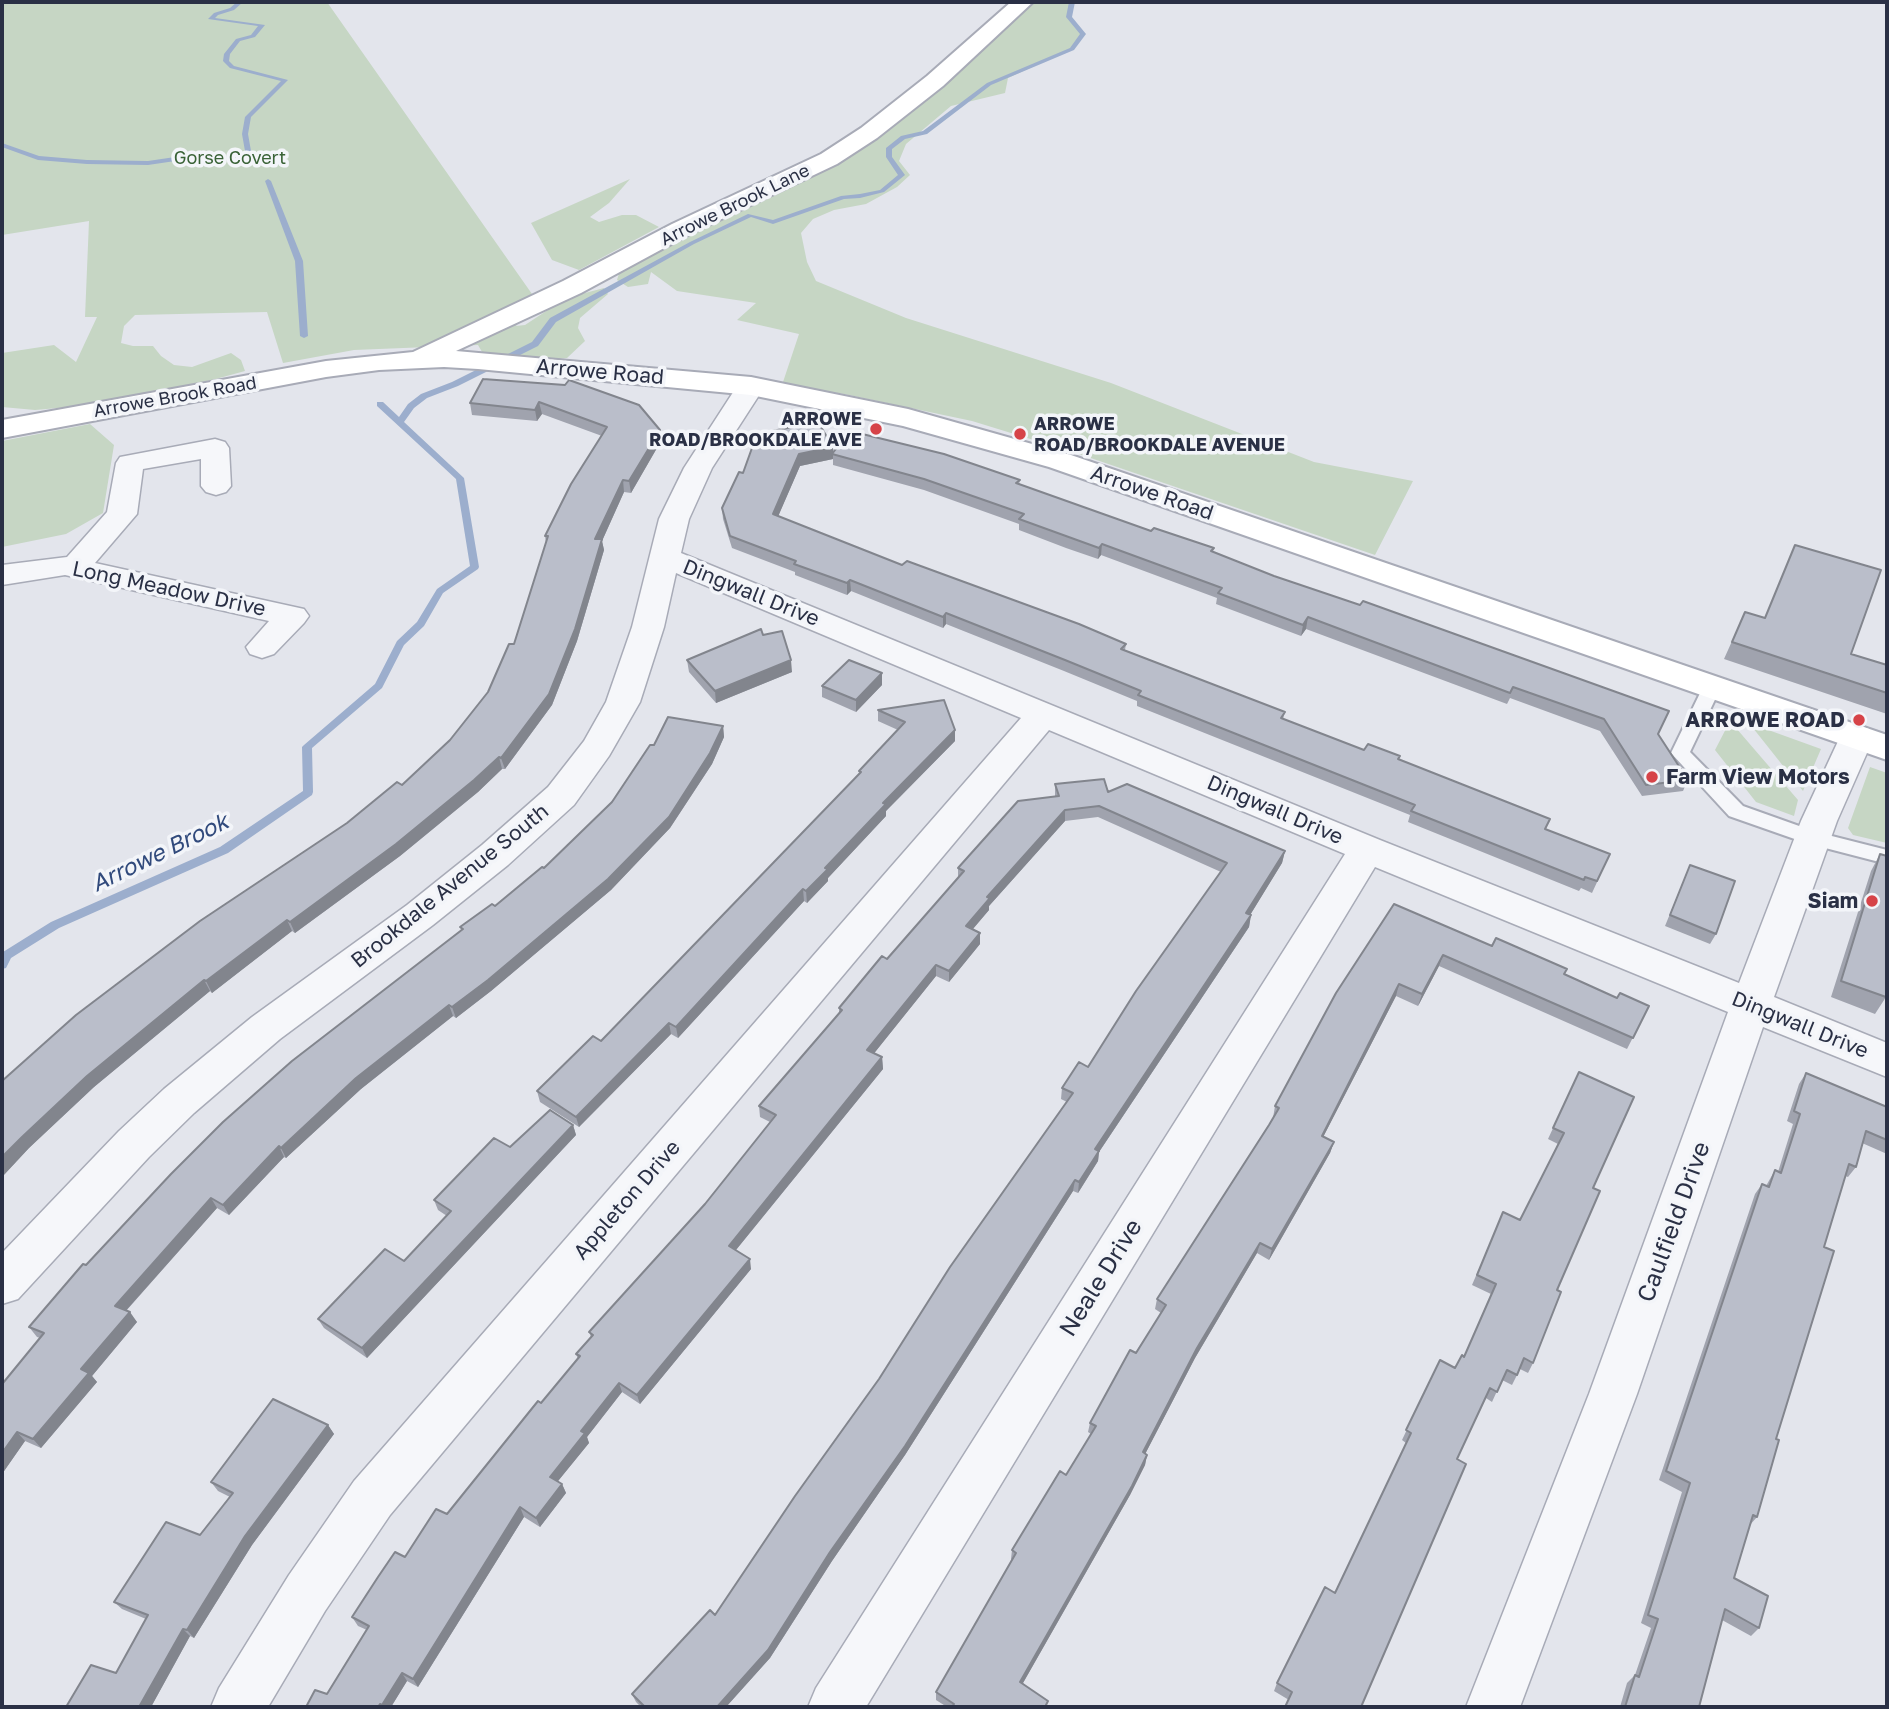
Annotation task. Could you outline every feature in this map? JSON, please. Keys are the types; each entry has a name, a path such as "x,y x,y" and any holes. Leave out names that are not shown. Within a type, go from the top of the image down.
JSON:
{"street":[{"name":"Arrowe Brook Lane","path":"415,360 444,344 572,287 681,229 829,159 870,133 935,81 1023,2"},
{"name":"Arrowe Road","path":"348,365 415,360 478,361 634,373 751,386 908,418 1060,461 1872,743"},
{"name":"Arrowe Brook Road","path":"2,429 348,365"},
{"name":"Brookdale Avenue South","path":"2,1284 134,1144 179,1101 266,1028 420,915 495,855 561,796 597,748 623,702 648,626 674,519 698,468 751,386"},
{"path":"74,568 122,514 130,463 215,448 216,486"},
{"name":"Dingwall Drive","path":"664,558 1367,849 1887,1060"},
{"name":"Long Meadow Drive","path":"2,575 45,567 74,568 293,616 262,647"},
{"name":"Appleton Drive","path":"238,1707 307,1593 372,1498 1044,714"},
{"name":"Caulfield Drive","path":"1493,1707 1613,1394 1813,838 1872,743"},
{"name":"Neale Drive","path":"835,1707 1367,849"}],"lane":[{"path":"1712,687 1680,753 1736,811 1813,838 1887,857"}],"green space":[{"name":"Gorse Covert","path":"2,2 327,2 532,294 531,305 516,326 525,325 566,298 604,288 608,294 580,318 578,328 585,341 567,358 551,360 485,357 478,345 354,350 283,363 267,312 135,315 124,326 121,343 153,346 174,365 192,367 231,353 241,360 245,371 81,406 35,410 2,407 2,353 54,345 76,362 97,317 85,317 89,221 2,235"},
{"path":"1034,2 1072,2 1069,17 1083,34 1072,49 1008,78 1005,93 951,106 906,144 899,161 910,175 897,187 866,204 834,210 813,219 801,233 807,262 816,281 906,318 1111,383 1314,462 1413,481 1375,555 1076,453 972,421 844,394 782,385 799,334 737,320 756,303 677,291 651,272 648,284 628,287 617,280 620,270 842,161 884,132"},
{"path":"630,179 609,203 590,217 599,222 622,215 636,215 659,227 579,270 552,260 531,223"},
{"path":"90,424 114,445 103,513 66,534 2,547 2,441"},
{"path":"1730,721 1798,800 1794,816 1756,802 1715,750"},
{"path":"1749,723 1821,749 1803,791"},
{"path":"1870,767 1887,773 1887,843 1853,835 1848,828"}],"building":[{"path":"483,379 565,385 569,380 639,405 660,430 629,481 623,480 595,539 602,539 575,629 549,694 501,758 396,844 290,922 287,920 204,980 87,1076 2,1157 2,1081 76,1015 200,921 347,823 397,782 402,785 450,740 488,692 509,644 514,644 548,536 545,536 571,484 607,427 539,402 535,410 470,403"},
{"path":"818,422 833,447 799,454 773,514 902,565 907,561 1079,624 1126,644 1121,649 1285,712 1281,718 1364,750 1368,744 1400,756 1398,759 1550,819 1545,829 1610,854 1597,881 1585,877 1584,880 1411,811 1415,805 1138,695 1141,691 1065,660 946,613 943,617 850,580 847,583 794,564 796,561 730,536 722,508 739,472 743,473 757,434"},
{"path":"850,431 944,454 1020,480 1016,483 1151,531 1154,528 1214,548 1211,551 1274,576 1360,605 1363,601 1669,711 1658,734 1688,780 1646,785 1604,719 1513,687 1510,693 1308,617 1303,625 1218,593 1222,588 1102,544 1099,548 1019,519 1024,514 924,479 832,454"},
{"path":"1795,545 1881,570 1851,654 1887,665 1887,693 1732,642 1745,612 1765,618"},
{"path":"761,629 763,635 782,631 791,660 715,691 687,660"},
{"path":"849,660 882,673 856,700 822,686"},
{"path":"944,700 955,730 883,803 886,804 825,868 828,869 806,891 803,889 676,1027 669,1023 576,1117 537,1091 593,1036 601,1041 861,772 859,771 905,722 878,710"},
{"path":"668,717 723,726 710,753 669,817 608,879 488,980 452,1007 449,1005 356,1078 281,1148 279,1146 223,1205 211,1198 115,1306 130,1312 81,1369 89,1373 33,1439 17,1432 2,1453 2,1382 44,1333 29,1327 83,1264 86,1265 223,1122 292,1061 463,929 460,927 492,904 495,906 544,868 612,802 650,745 654,745"},
{"path":"1104,779 1108,792 1127,784 1285,851 1246,913 1251,915 1095,1149 1099,1151 1079,1182 1075,1180 905,1446 830,1552 768,1650 717,1707 645,1707 632,1694 710,1610 715,1615 795,1496 879,1379 950,1267 1073,1093 1062,1088 1079,1062 1088,1067 1136,991 1227,863 1099,806 1065,810 987,897 990,898 966,926 980,933 949,971 936,965 867,1050 882,1057 729,1246 750,1259 637,1395 619,1383 581,1431 585,1433 550,1477 562,1484 536,1518 520,1507 413,1679 402,1673 382,1705 378,1707 306,1707 315,1690 327,1694 369,1626 352,1617 395,1552 405,1557 436,1509 447,1514 538,1401 541,1403 580,1356 576,1354 593,1335 589,1332 705,1204 776,1115 759,1106 842,1010 839,1008 882,956 887,959 964,871 958,868 1018,801 1059,796 1055,784"},
{"path":"1880,854 1887,856 1886,997 1841,981"},
{"path":"1690,865 1735,881 1716,934 1670,915"},
{"path":"1394,904 1492,946 1496,938 1567,969 1564,974 1617,998 1620,993 1649,1006 1633,1038 1443,955 1422,994 1399,984 1322,1136 1334,1142 1272,1249 1260,1243 1197,1348 1143,1452 1147,1455 1132,1486 1020,1682 1048,1701 1045,1707 952,1707 954,1704 936,1692 1016,1553 1012,1550 1060,1471 1066,1475 1096,1426 1090,1423 1130,1350 1136,1353 1166,1305 1157,1299 1269,1125 1279,1108 1275,1106 1336,993"},
{"path":"1579,1072 1634,1097 1593,1188 1600,1191 1557,1290 1561,1292 1533,1363 1524,1358 1517,1375 1507,1370 1497,1392 1490,1388 1457,1459 1466,1464 1361,1707 1285,1707 1292,1692 1277,1683 1325,1587 1335,1593 1411,1433 1406,1430 1440,1360 1455,1368 1462,1355 1464,1357 1496,1284 1477,1275 1503,1212 1520,1220 1564,1133 1553,1128"},
{"path":"1806,1073 1887,1107 1887,1140 1866,1131 1856,1167 1849,1164 1824,1247 1834,1251 1776,1439 1779,1440 1757,1517 1753,1515 1734,1578 1768,1596 1759,1628 1725,1609 1699,1707 1625,1707 1635,1675 1639,1677 1658,1619 1648,1615 1690,1483 1666,1471 1762,1184 1769,1187 1775,1170 1781,1173 1800,1114 1794,1111"},
{"path":"550,1110 573,1125 362,1348 318,1319 385,1249 404,1261 451,1211 434,1200 494,1138 510,1147"},
{"path":"273,1399 328,1425 245,1536 187,1630 183,1629 139,1707 66,1707 91,1665 116,1673 148,1615 114,1602 166,1522 200,1535 233,1493 211,1482"}],"waterway":[{"name":"Arrowe Brook","path":"240,2 211,19 262,25 253,36 238,40 227,54 226,61 232,67 285,80 248,117 245,134 248,151 258,165"},
{"path":"400,422 411,406 424,396 455,384 535,344 553,320 692,243 750,215 773,222 843,197 882,191 902,175 889,157 889,148 903,137 925,133 989,84 1072,49 1083,34 1069,17 1072,2"},
{"path":"2,145 38,158 87,162 148,163 209,154"},
{"name":"Arrowe Brook","path":"268,181 299,261 304,336"},
{"name":"Arrowe Brook","path":"2,965 7,955 55,925 224,850 308,792 307,747 379,686 400,643 421,624 440,591 475,567 460,478 380,404"}],"place":[{"name":"ARROWE ROAD/BROOKDALE AVE","path":"876,429"},
{"name":"ARROWE ROAD/BROOKDALE AVENUE","path":"1020,434"},
{"name":"ARROWE ROAD","path":"1859,720"},
{"name":"Farm View Motors","path":"1652,777"},
{"name":"Siam","path":"1872,901"}]}
